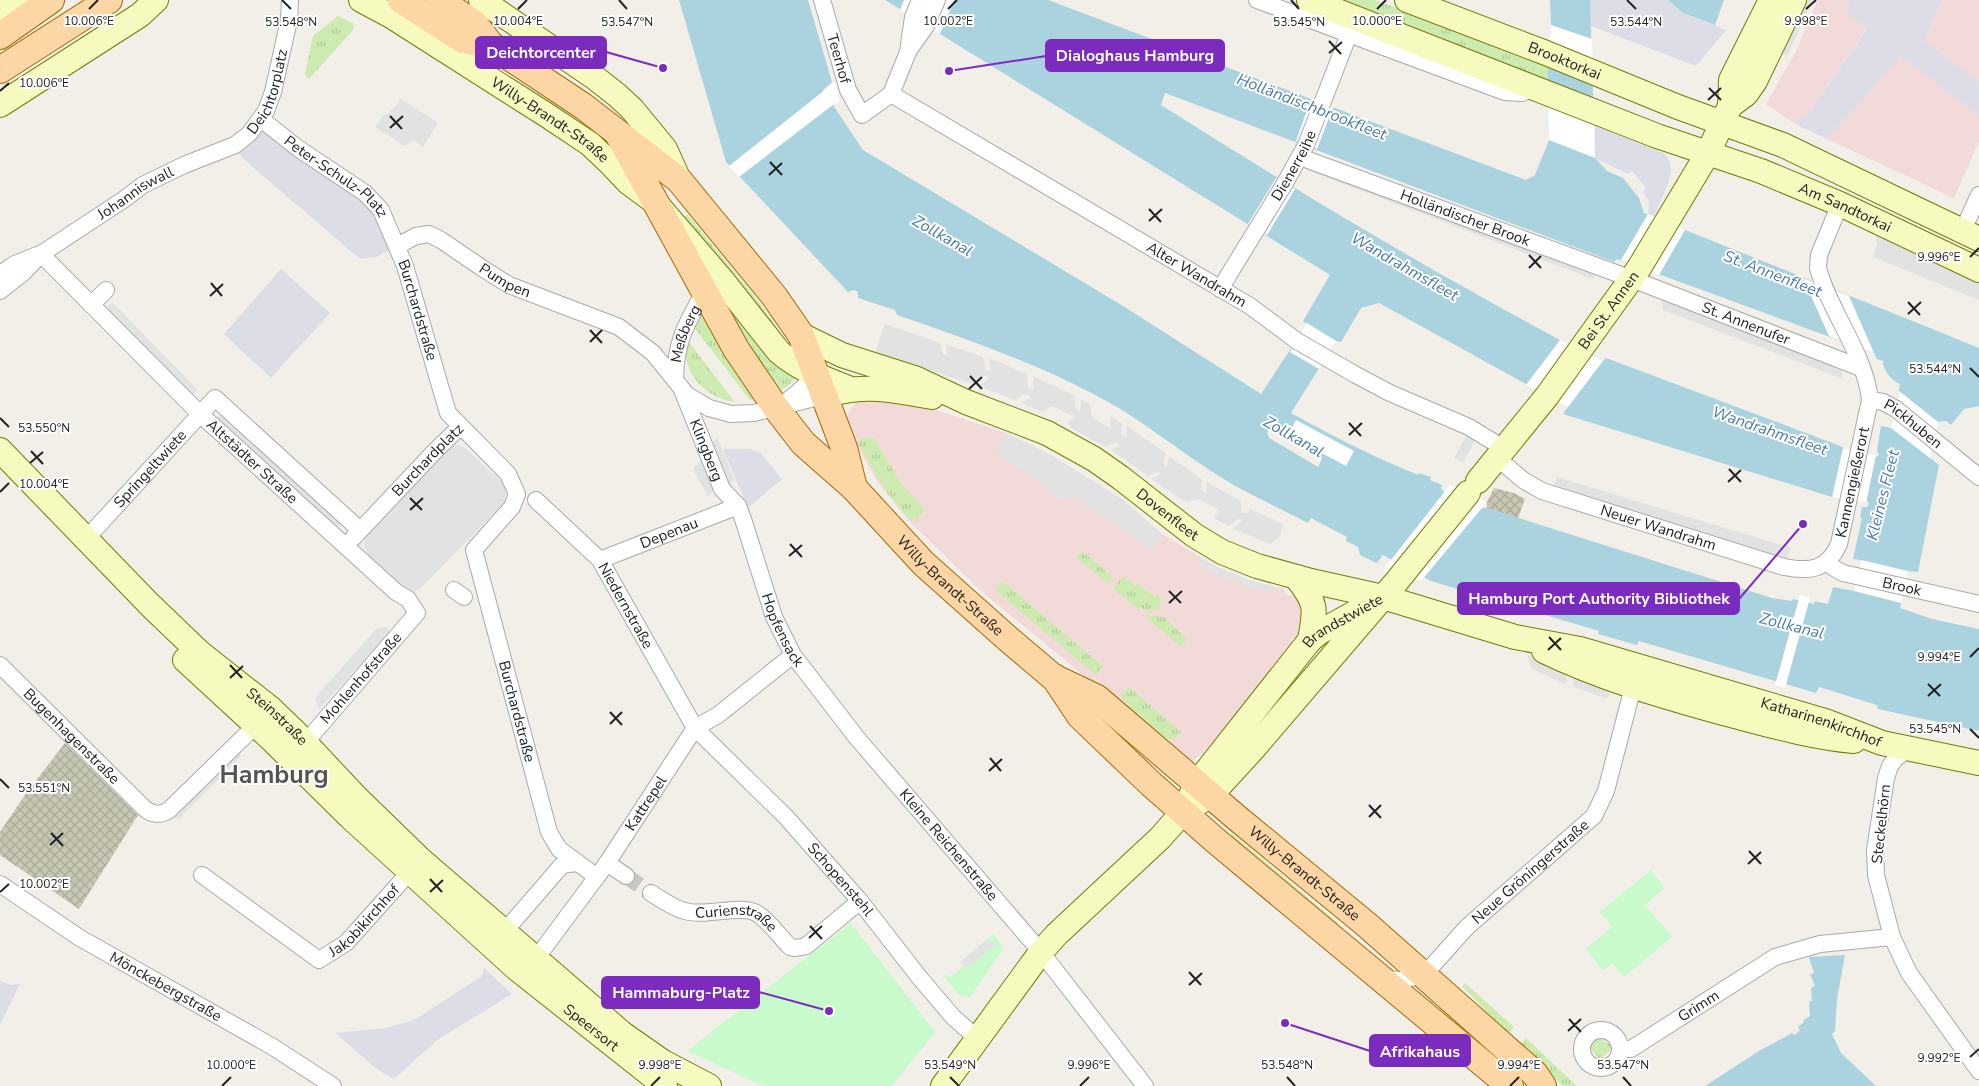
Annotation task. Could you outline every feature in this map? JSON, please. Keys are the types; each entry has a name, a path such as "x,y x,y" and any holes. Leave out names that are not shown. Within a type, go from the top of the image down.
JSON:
{"main road":[{"path":"0,12 18,0"},
{"path":"0,36 52,0"},
{"path":"0,70 109,0"},
{"path":"0,105 140,15 156,0"},
{"name":"Willy-Brandt-Straße","path":"361,0 391,16 590,144 628,182 655,202 722,280 779,352 820,386"},
{"name":"Willy-Brandt-Straße","path":"401,0 463,40 491,45"},
{"name":"Willy-Brandt-Straße","path":"439,0 474,23 491,45 583,106 680,180"},
{"name":"Willy-Brandt-Straße","path":"481,0 594,77 617,95 632,109 665,149 680,180 774,296 801,335 844,448 854,488"},
{"path":"1309,0 1596,113 1657,136 1708,152"},
{"name":"Brooktorkai","path":"1407,0 1546,53 1663,101 1726,115"},
{"path":"1726,115 1731,80 1771,0"},
{"path":"1726,115 1755,82 1794,0"},
{"name":"Bei St. Annen","path":"1383,597 1501,454 1581,351 1636,273 1665,221 1708,152 1726,115"},
{"name":"Am Sandtorkai","path":"1726,115 1783,145 1971,234"},
{"name":"Willy-Brandt-Straße","path":"618,134 736,349 776,408 803,443 854,488 923,563 1053,677 1080,716 1183,812 1510,1086"},
{"name":"Am Sandtorkai","path":"1708,152 1761,171 1840,204 1979,270"},
{"name":"Dovenfleet","path":"801,335 842,355 917,379 966,402 1047,433 1094,459 1194,535 1222,552 1257,566 1383,597 1515,637"},
{"name":"Dovenfleet","path":"820,386 882,389 966,402"},
{"name":"Steinstraße","path":"0,450 91,533 199,652 270,708 287,724 354,795 415,866 526,964"},
{"name":"Steinstraße","path":"0,472 190,665 256,725 350,817 504,932"},
{"path":"1296,577 1311,598 1315,610 1310,640"},
{"name":"Brandstwiete","path":"1204,789 1310,640 1320,632 1383,597"},
{"name":"Brandstwiete","path":"943,1086 1041,952 1056,935 1160,838 1383,597"},
{"name":"Katharinenkirchhof","path":"1515,637 1580,649 1825,721 1882,743"},
{"name":"Katharinenkirchhof","path":"1515,637 1577,666 1633,687 1764,724 1827,739 1882,743"},
{"name":"Willy-Brandt-Straße","path":"1053,677 1097,698 1367,925 1535,1074 1543,1086"},
{"path":"1882,743 1979,764"},
{"path":"504,932 526,964"},
{"name":"Speersort","path":"526,964 663,1062 709,1086"},
{"name":"Speersort","path":"526,964 665,1086"}],"street":[{"name":"Deichtorplatz","path":"235,145 249,134 261,119 273,92 289,20 290,0"},
{"name":"Teerhof","path":"822,0 848,90 862,115 891,94"},
{"path":"920,0 920,22"},
{"path":"891,94 920,22 937,0"},
{"path":"1257,0 1506,92 1522,93 1541,90"},
{"name":"Dienerreihe","path":"1220,289 1303,151 1349,34"},
{"name":"Alter Wandrahm","path":"891,94 1250,306 1297,341 1325,358 1390,393 1469,427 1501,454"},
{"name":"Peter-Schulz-Platz","path":"261,119 273,130 365,193 381,210 397,246"},
{"name":"Johanniswall","path":"0,274 16,264 41,254 143,185 184,165 235,145"},
{"name":"Holländischer Brook","path":"1303,151 1636,273"},
{"path":"1971,234 1979,194"},
{"name":"Pickhuben","path":"1840,204 1818,259 1820,273 1852,345 1869,391 1870,400 1883,402 1896,409 1979,477"},
{"name":"Pumpen","path":"397,246 416,236 429,234 510,285 620,326"},
{"name":"Burchardstraße","path":"397,246 405,266 448,412 460,427"},
{"name":"Johanniswall","path":"0,291 23,273 41,254"},
{"name":"Altstädter Straße","path":"41,254 200,414 396,592 408,599 417,613"},
{"name":"St. Annenufer","path":"1636,273 1860,368"},
{"path":"91,305 106,290"},
{"name":"Meßberg","path":"678,384 675,360 679,341 704,292"},
{"name":"Meßberg","path":"620,326 648,348 695,401 709,408 731,414 754,413 776,408 820,386"},
{"name":"Klingberg","path":"678,384 722,489 738,506"},
{"name":"Meßberg","path":"776,408 795,395 820,386"},
{"name":"Altstädter Straße","path":"215,398 360,530"},
{"name":"Springeltwiete","path":"91,533 215,398"},
{"name":"Kannengießerort","path":"1827,562 1839,544 1870,400"},
{"name":"Burchardplatz","path":"342,542 360,530 460,427 508,474 517,494 512,507 474,550"},
{"name":"Neuer Wandrahm","path":"1501,454 1523,480 1542,491 1770,562 1805,570 1818,567 1827,562"},
{"name":"Niedernstraße","path":"536,500 600,560 695,728"},
{"name":"Depenau","path":"600,560 738,506"},
{"name":"Hopfensack","path":"738,506 774,617 793,655 857,738"},
{"name":"Burchardstraße","path":"474,550 549,832 559,849 576,863"},
{"name":"Brook","path":"1827,562 1838,571 1979,604"},
{"name":"Mohlenhofstraße","path":"305,743 417,613"},
{"path":"695,728 718,715 793,655"},
{"name":"Bugenhagenstraße","path":"0,665 143,807 149,812 157,814 170,810 256,725"},
{"path":"1633,687 1643,676 1658,672"},
{"name":"Neue Gröningerstraße","path":"1424,975 1467,927 1594,816 1606,791 1633,687"},
{"path":"256,725 287,724"},
{"name":"Kattrepel","path":"526,964 597,877 695,728"},
{"name":"Schopenstehl","path":"695,728 786,817 860,901 919,977 953,1017 978,1039"},
{"name":"Kleine Reichenstraße","path":"857,738 1041,952 1145,1086"},
{"name":"Steckelhörn","path":"1908,750 1895,759 1890,766 1886,778 1875,850 1876,875 1892,936 1909,974 1979,1071"},
{"path":"504,932 562,865 576,863 597,877"},
{"path":"607,863 626,876"},
{"name":"Jakobikirchhof","path":"202,875 320,960 346,943 415,866"},
{"name":"Mönckebergstraße","path":"0,884 80,938 273,1047 333,1086"},
{"name":"Curienstraße","path":"651,893 685,912 745,910 754,912 790,947 796,948 806,946 860,901"},
{"name":"Grimm","path":"1620,1049 1632,1049 1775,957 1820,944 1892,936"},
{"path":"1383,979 1402,980 1424,975"}],"shaded area":[{"path":"1590,0 1668,0 1683,13 1726,30 1696,66 1591,26"},
{"path":"1807,0 1813,0 1787,56 1782,54"},
{"path":"1818,0 1849,0 1846,12 1867,28 1807,116 1803,115 1795,124 1766,104 1795,53"},
{"path":"1849,0 1942,0 1924,40 1979,82 1979,116 1901,56 1827,139 1795,124 1803,115 1807,116 1867,29 1846,12"},
{"path":"1942,0 1979,0 1979,82 1924,40"},
{"path":"1901,56 1979,116 1979,141 1954,198 1827,139"},
{"path":"401,99 438,123 423,147 414,141 404,146 375,127 381,118 395,107"},
{"path":"261,119 365,193 397,246 376,257 360,259 241,157 235,145"},
{"path":"1595,126 1663,153 1668,158 1671,169 1669,181 1654,217 1648,214 1649,202 1643,191 1646,188 1632,171 1628,174 1595,158"},
{"path":"1309,165 1595,273 1593,279 1307,170"},
{"path":"1872,231 1979,281 1979,300 1873,257 1877,244 1876,237"},
{"path":"281,269 330,313 271,378 224,334"},
{"path":"1662,298 1840,366 1843,379 1663,310"},
{"path":"112,302 198,390 190,398 104,310"},
{"path":"885,324 940,343 943,354 947,356 946,344 983,357 986,370 991,371 989,358 1027,374 1028,387 1034,389 1033,376 1075,396 1075,408 1080,411 1081,399 1090,404 1092,417 1110,428 1111,416 1122,423 1121,435 1126,437 1127,426 1166,453 1163,464 1167,467 1169,456 1202,479 1201,490 1206,493 1207,482 1241,501 1241,512 1247,514 1250,509 1283,524 1280,536 1271,544 1233,529 1242,521 1238,519 1229,526 1213,518 1221,511 1199,499 1186,502 1151,479 1161,474 1158,472 1148,476 1111,450 1120,445 1116,442 1106,447 1071,428 1068,423 1075,417 1052,406 1043,412 1021,403 1032,397 1025,394 1015,400 978,386 990,378 984,375 972,384 875,353"},
{"path":"862,398 914,403 1006,433 1051,455 1123,500 1162,534 1217,567 1248,580 1284,589 1286,595 1299,596 1307,606 1299,637 1291,638 1292,643 1246,701 1203,753 1191,762 981,591 908,520 879,484 854,441 847,421 848,413 855,403"},
{"path":"223,411 344,521 335,530 215,421"},
{"path":"1006,433 1051,455 1123,500 1162,534 1153,551 1075,497 1059,500 1031,476 995,453"},
{"path":"1467,434 1476,439 1463,463 1454,458"},
{"path":"717,437 734,479 727,489 709,448"},
{"path":"457,444 465,448 503,483 506,488 505,499 502,505 421,588 414,592 408,591 369,556 364,545 365,538 368,531 448,449"},
{"path":"723,449 749,449 760,452 782,479 748,508"},
{"path":"703,457 716,487 708,497 693,469"},
{"path":"1557,477 1791,548 1787,560 1553,488"},
{"path":"1494,488 1514,493 1525,499 1518,518 1487,508 1487,502"},
{"path":"1201,558 1248,580 1279,589 1273,593 1243,586 1201,567"},
{"path":"386,627 390,632 319,709 315,698 377,628"},
{"path":"1527,655 1565,672 1567,682 1564,684 1532,669"},
{"path":"1572,675 1607,686 1610,696 1605,698 1574,687"},
{"path":"65,743 138,815 79,909 0,855 0,832 27,792"},
{"path":"240,750 240,757 179,819 173,818"},
{"path":"986,940 996,944 968,967 959,963"},
{"path":"484,968 512,994 437,1040 394,1079 377,1069 335,1033 386,1028 414,1020 482,976"},
{"path":"0,981 12,985 20,984 0,1025"}],"green space":[{"path":"1330,0 1375,0 1548,65 1547,83"},
{"path":"338,16 354,24 353,30 309,79 305,75 313,36"},
{"path":"687,214 759,302 786,341 783,344 684,217"},
{"path":"718,289 796,378 788,386 778,391 755,358"},
{"path":"702,313 754,399 750,400 693,326"},
{"path":"688,341 735,402 714,395 697,382 687,363"},
{"path":"863,438 874,438 900,482 925,510 918,518 910,520 887,493 858,443"},
{"path":"1082,551 1113,577 1108,584 1076,557"},
{"path":"1123,576 1135,585 1137,583 1155,597 1157,594 1161,598 1159,611 1136,608 1113,589"},
{"path":"1002,581 1103,666 1096,675 995,590"},
{"path":"1143,615 1164,617 1187,639 1181,647"},
{"path":"1128,686 1181,732 1174,740 1156,735 1147,728 1120,696"},
{"path":"1231,833 1338,923 1336,925 1227,836"},
{"path":"1651,870 1664,888 1645,905 1672,937 1624,977 1612,963 1603,971 1586,949 1612,927 1600,912"},
{"path":"851,923 935,1032 892,1086 764,1086 687,1051"},
{"path":"993,934 1004,948 970,997 959,995 944,976 946,974 951,977 965,965 968,967 995,944 986,940"},
{"path":"1465,983 1514,1027 1507,1034 1462,987"},
{"path":"1597,1037 1614,1047 1600,1060 1588,1046"},
{"path":"1526,1038 1577,1086 1563,1086 1519,1046"}],"water":[{"path":"679,0 808,0 832,82 823,90 863,150 1123,306 1261,394 1307,324 1303,321 1330,275 885,0 1048,0 1526,180 1535,175 1549,140 1547,83 1551,25 1550,0 1590,0 1595,158 1607,171 1623,178 1639,198 1644,213 1979,348 1979,406 1964,409 1951,425 1946,421 1937,422 1930,458 1939,465 1918,572 1908,571 1900,608 1932,619 1979,629 1979,731 1878,709 1877,705 1819,687 1816,693 1639,641 1637,645 1598,634 1599,631 1431,581 1383,555 1377,563 1360,555 1358,547 1346,541 1347,537 1311,518 1308,523 1257,498 1220,477 1129,414 1064,379 1009,356 897,315 895,310 858,298 858,292 854,290 848,292 726,162","holes":["1165,93 1614,262 1617,259 1874,353 1877,359 1883,361 1888,375 1900,384 1891,428 1881,426 1877,451 1879,455 1876,457 1876,455 1843,448 1606,358 1603,361 1581,351 1421,263 1212,137 1161,105","1379,303 1568,407 1563,414 1832,497 1866,503 1867,500 1869,504 1867,507 1862,507 1860,517 1862,518 1853,559 1861,560 1854,591 1833,587 1828,604 1815,601 1814,604 1793,599 1792,601 1772,598 1482,508 1444,492 1441,488 1442,485 1430,480 1431,477 1419,473 1418,475 1385,461 1291,413 1336,341 1341,342 1361,308","1271,430 1278,432 1322,459 1318,467 1269,438 1267,432"]},
{"path":"1668,0 1724,0 1715,25 1683,13"},
{"path":"1845,955 1837,999 1835,1031 1832,1034 1841,1053 1876,1086 1705,1086 1759,1051 1792,1033 1795,1035 1800,1030 1798,1027 1804,1022 1803,1020 1810,1016 1811,988 1815,986 1810,974 1814,973 1809,957"}],"pier":[{"path":"904,0 954,0 940,34 900,10"},
{"path":"1551,25 1592,39 1593,82 1548,65"},
{"path":"835,82 840,102 834,104 739,177 729,166"},
{"path":"1547,83 1594,103 1595,158 1549,140"},
{"path":"1311,99 1333,107 1317,149 1296,141"},
{"path":"1276,178 1295,189 1267,235 1248,224"},
{"path":"1648,214 1685,230 1659,275 1621,260"},
{"path":"1803,278 1849,296 1874,353 1829,336"},
{"path":"1307,323 1336,341 1319,369 1290,352"},
{"path":"1560,340 1603,361 1568,407 1526,385"},
{"path":"1899,391 1938,422 1930,458 1891,428"},
{"path":"1296,420 1354,451 1346,466 1288,435"},
{"path":"1843,448 1876,455 1866,503 1832,497"},
{"path":"1450,485 1487,502 1421,581 1383,570"},
{"path":"1861,560 1908,571 1901,603 1854,591"},
{"path":"1800,595 1810,598 1785,688 1775,685"}],"tunnel":[{"path":"626,876 651,893"}],"place":[{"name":"Deichtorcenter","path":"663,68"},
{"name":"Dialoghaus Hamburg","path":"949,71"},
{"name":"Hamburg Port Authority Bibliothek","path":"1803,524"},
{"name":"Hammaburg-Platz","path":"829,1011"},
{"name":"Afrikahaus","path":"1285,1023"}],"district":[{"name":"Hamburg","path":"274,774"}],"water label":[{"name":"Holländischbrookfleet","path":"1312,106"},
{"name":"Zollkanal","path":"943,235"},
{"name":"Wandrahmsfleet","path":"1405,266"},
{"name":"St. Annenfleet","path":"1773,273"},
{"name":"Wandrahmsfleet","path":"1770,430"},
{"name":"Zollkanal","path":"1294,436"},
{"name":"Kleines Fleet","path":"1882,495"},
{"name":"Zollkanal","path":"1792,625"}]}
